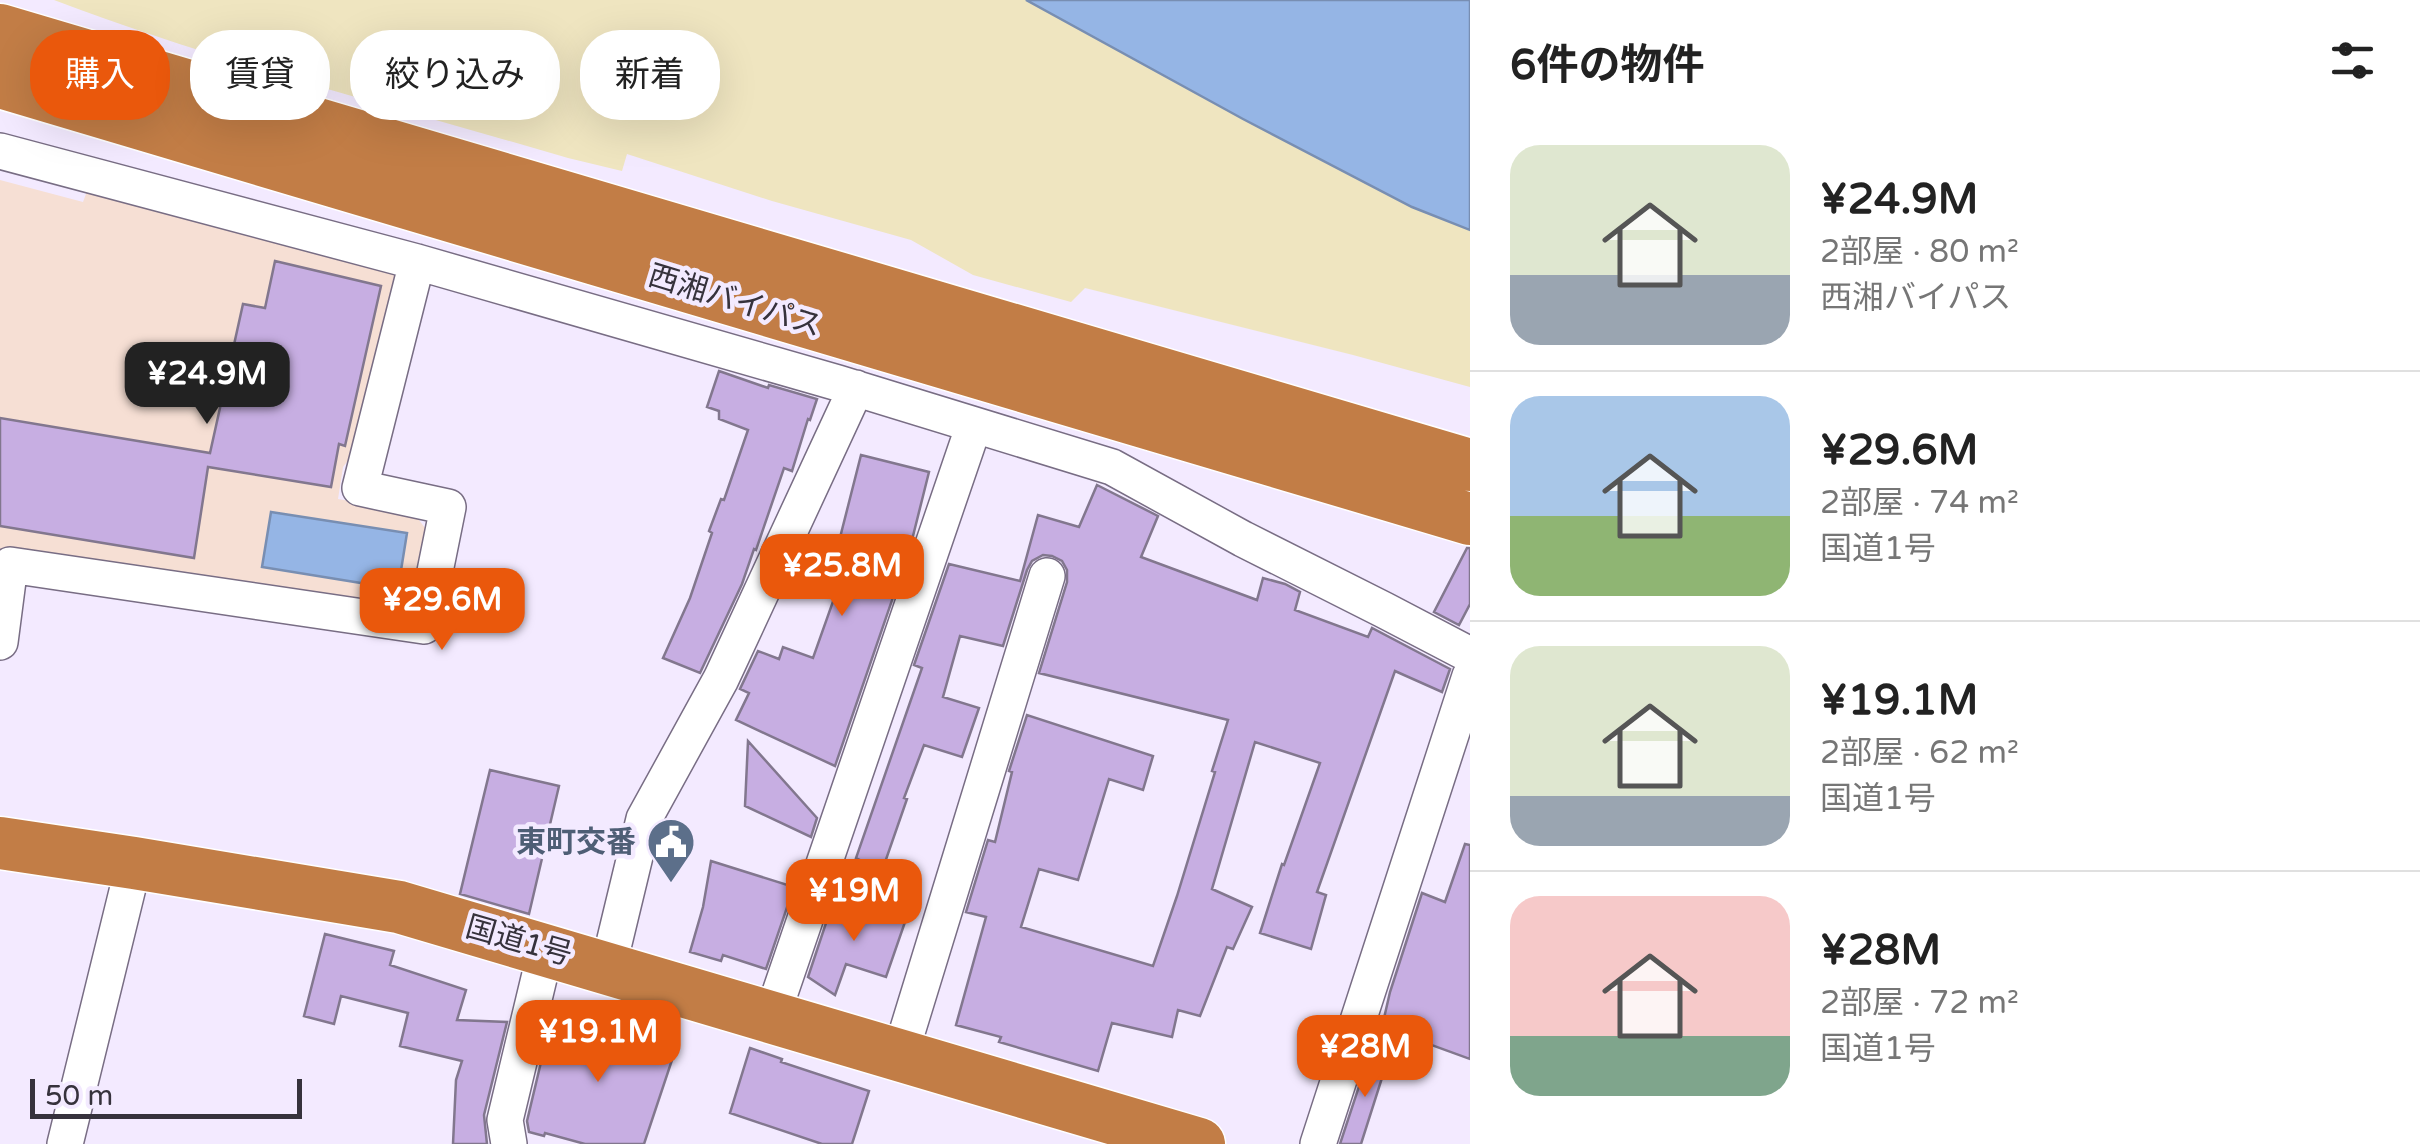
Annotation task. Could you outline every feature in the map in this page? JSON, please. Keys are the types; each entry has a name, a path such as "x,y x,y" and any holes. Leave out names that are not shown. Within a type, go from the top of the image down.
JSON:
{"highway":[{"name":"西湘バイパス","path":"0,30 1470,464"},
{"name":"西湘バイパス","path":"0,82 1470,519"},
{"name":"国道1号","path":"0,843 399,907 1199,1144"}],"street":[{"path":"0,151 417,262 856,388 1112,467 1470,656"},
{"path":"0,642 10,565 424,626 448,507 360,488 417,262"},
{"path":"608,968 644,819 721,679 856,388"},
{"path":"772,1016 974,425"},
{"path":"900,1055 1047,576"},
{"path":"1318,1144 1470,676"},
{"path":"65,1144 134,863"},
{"path":"508,1144 506,1120 546,949"}],"shaded area":[{"path":"0,180 83,202 90,183 389,261 400,280 363,441 343,467 338,499 413,512 431,536 418,599 401,612 0,552"}],"sand":[{"path":"54,0 1026,0 1412,207 1470,230 1470,387 1085,288 1071,302 973,275 911,240 627,154 622,171 437,120 560,120 560,30 350,30 350,95 330,89 330,30 190,30 190,46 170,40 170,30 139,30"}],"water":[{"path":"1026,0 1470,0 1470,230 1412,207"},
{"path":"271,512 407,533 398,589 262,567"}],"building":[{"path":"275,261 381,286 345,446 339,444 331,487 208,467 194,558 0,526 0,418 210,453 243,304 265,308"},
{"path":"719,371 817,399 792,471 784,468 756,550 700,673 663,658 690,598 712,533 709,531 748,430 719,419 719,411 707,407"},
{"path":"861,455 929,472 910,548 835,766 736,720 749,693 740,689 758,651 779,659 783,647 813,658 841,579 830,577"},
{"path":"1097,485 1158,516 1141,557 1257,600 1263,578 1285,584 1300,592 1295,610 1368,637 1372,628 1450,669 1442,692 1395,671 1317,892 1326,895 1311,949 1260,933 1320,763 1255,742 1212,889 1252,907 1233,949 1227,947 1200,1016 1178,1010 1172,1037 1112,1023 1098,1071 956,1025 986,917 966,912 988,840 995,842 1012,772 1009,771 1027,715 1153,756 1143,790 1109,779 1078,880 1039,869 1021,927 1153,966 1228,720 1039,673 1067,582 1062,561 1043,555 1032,561 1003,646 960,636 943,697 979,708 962,757 924,745 882,871 856,858 922,668 914,665 949,564 1020,581 1038,515 1079,527"},
{"path":"1467,548 1470,604 1459,625 1434,612"},
{"path":"748,741 817,818 811,837 745,806"},
{"path":"490,770 559,786 529,914 460,894"},
{"path":"1465,844 1470,845 1470,1059 1382,1027 1422,893 1445,902"},
{"path":"711,861 794,887 766,969 723,955 721,961 690,952"},
{"path":"834,899 905,922 886,977 846,964 835,995 808,977"},
{"path":"325,934 394,951 390,965 466,990 457,1020 507,1022 484,1115 487,1144 453,1144 456,1080 462,1061 400,1046 408,1013 341,996 334,1024 304,1016"},
{"path":"552,1016 583,1033 588,1018 630,1030 629,1036 675,1051 644,1144 585,1144 529,1132 527,1121"},
{"path":"750,1048 869,1091 852,1144 822,1144 730,1113"},
{"path":"1370,1053 1388,1059 1361,1144 1340,1144"}],"place":[{"name":"東町交番","path":"671,884"}]}
